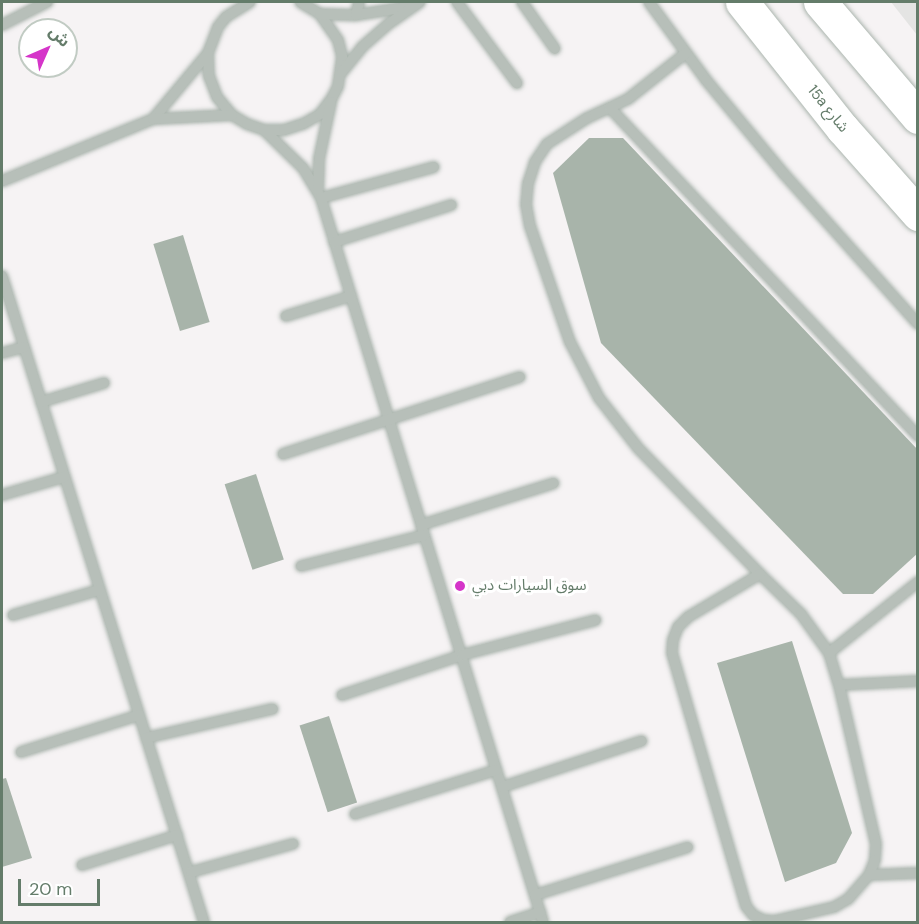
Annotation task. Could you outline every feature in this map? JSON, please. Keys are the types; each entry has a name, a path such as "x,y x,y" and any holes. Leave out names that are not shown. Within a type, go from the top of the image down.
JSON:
{"main road":[{"name":"15a شارع","path":"742,2 842,128 918,214"},
{"path":"820,2 918,117"}],"street":[{"path":"2,25 47,2"},
{"path":"226,17 227,2"},
{"path":"250,2 226,17 212,39 208,52 209,76 217,97 232,115 264,130 284,130 303,124 320,114 332,98"},
{"path":"300,2 320,14 338,40 342,72"},
{"path":"356,15 359,2"},
{"path":"457,2 516,83"},
{"path":"522,2 555,49"},
{"path":"649,2 686,53 784,174 918,324"},
{"path":"320,14 356,15 417,4"},
{"path":"417,4 362,46 342,72 324,128 320,194 542,917 510,922"},
{"path":"153,119 208,52"},
{"path":"686,53 628,99 565,131 548,144 535,162 528,183 526,204 530,226 570,342 599,398 638,448 806,620 829,653 874,828 875,860 860,888 834,907 774,921 763,920 753,915 746,906 672,653 673,640 678,627 688,617 760,574"},
{"path":"610,108 918,436"},
{"path":"2,181 153,119 204,114 232,115"},
{"path":"264,130 285,148 320,194"},
{"path":"320,194 434,167"},
{"path":"334,242 451,205"},
{"path":"2,276 204,922"},
{"path":"286,315 351,296"},
{"path":"2,353 24,347"},
{"path":"283,454 520,377"},
{"path":"41,402 104,383"},
{"path":"2,495 64,477"},
{"path":"301,566 423,530 554,483"},
{"path":"829,653 918,582"},
{"path":"13,615 99,590"},
{"path":"342,695 462,655 596,620"},
{"path":"839,685 918,681"},
{"path":"146,738 273,709"},
{"path":"21,753 139,715"},
{"path":"502,787 642,741"},
{"path":"355,814 496,770"},
{"path":"82,865 177,835"},
{"path":"190,872 294,844"},
{"path":"535,895 688,847"},
{"path":"869,875 918,873"}],"shaded area":[{"path":"891,2 917,2 917,35"}],"building":[{"path":"589,138 623,138 918,450 918,553 873,594 843,594 601,343 553,173"},
{"path":"183,235 210,322 180,331 153,244"},
{"path":"256,474 284,560 252,570 225,484"},
{"path":"792,641 852,833 836,863 785,882 717,663"},
{"path":"329,716 357,803 328,812 300,726"},
{"path":"6,778 32,858 2,867 2,779"}],"place":[{"name":"سوق السيارات دبي","path":"460,586"}]}
